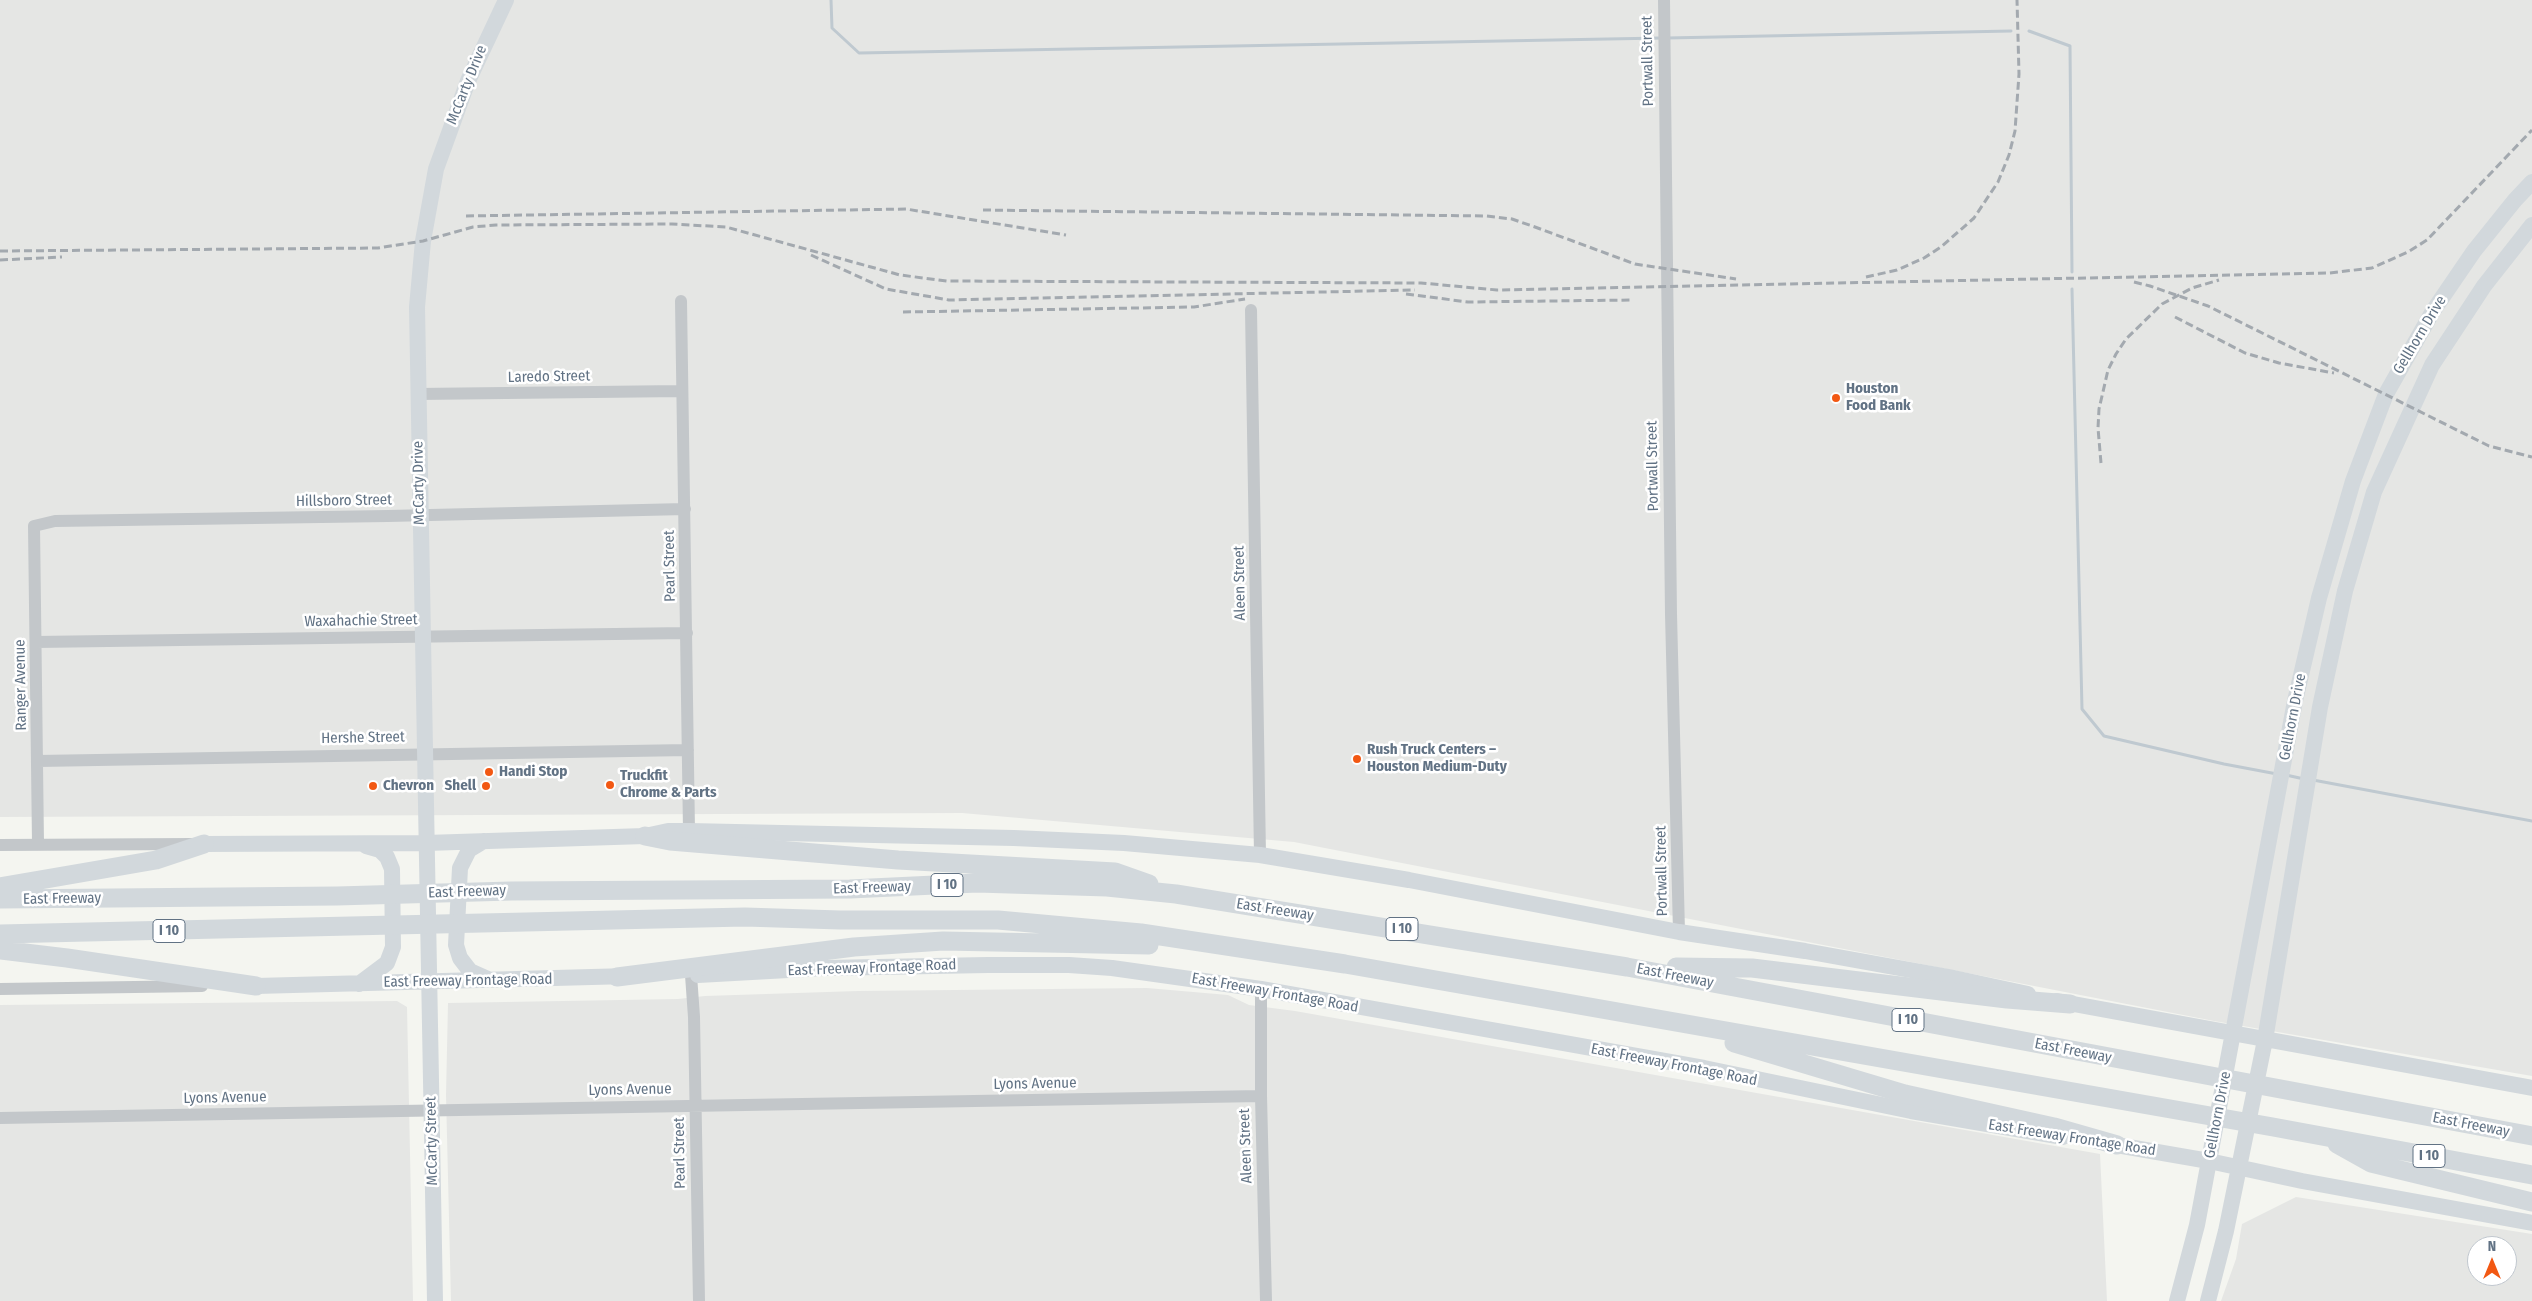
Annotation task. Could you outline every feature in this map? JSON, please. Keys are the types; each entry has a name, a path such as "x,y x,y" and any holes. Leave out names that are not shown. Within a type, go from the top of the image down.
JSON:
{"highway":[{"path":"646,836 670,841 888,859 1115,872 1176,894"},
{"path":"0,887 156,860 204,844"},
{"name":"East Freeway","path":"0,899 338,896 511,891 850,889 977,883 1107,887 1176,894 1627,967 2532,1136"},
{"name":"East Freeway","path":"0,934 745,917 840,920 998,920 1141,933 1254,949 1646,1017 2273,1127 2532,1175"},
{"path":"617,977 854,947 943,941 1002,940 1254,949"},
{"path":"0,950 256,986"},
{"path":"1627,967 1752,968 2007,999 2070,1004"},
{"path":"1646,1017 1905,1094 2054,1127 2117,1145"},
{"path":"2418,1115 2532,1130"},
{"path":"2326,1137 2371,1163 2532,1202"}],"main road":[{"name":"McCarty Drive","path":"430,982 417,394 417,307 424,241 436,169 468,81 506,0"},
{"name":"Gellhorn Drive","path":"2177,1301 2197,1225 2295,702 2316,608 2353,481 2386,394 2438,304 2513,202 2532,182"},
{"path":"2513,202 2532,220"},
{"name":"Gellhorn Drive","path":"2208,1301 2226,1231 2265,1040 2320,707 2339,616 2374,492 2432,365 2484,286 2532,225"},
{"path":"2407,356 2432,365"},
{"path":"2353,481 2374,492"},
{"path":"2316,608 2339,616"},
{"path":"2295,702 2320,707"},
{"path":"204,844 426,843 646,836 668,831 689,831 1073,840 1260,855 1408,880 1679,932 1806,951 1939,975 2070,1004 2532,1088"},
{"path":"484,841 469,850 460,868 456,945 460,958 470,971 496,982"},
{"path":"354,843 380,850 387,857 392,869 393,947 386,963 359,984"},
{"path":"2266,858 2293,866"},
{"name":"East Freeway Frontage Road","path":"256,986 496,982 824,968 1069,965 1112,968 1261,990 1704,1068 1911,1111 2209,1161 2532,1223"},
{"name":"McCarty Street","path":"430,982 435,1301"}],"street":[{"name":"Portwall Street","path":"1664,0 1671,614 1679,932"},
{"name":"Pearl Street","path":"681,301 689,831"},
{"name":"Aleen Street","path":"1251,310 1260,855"},
{"name":"Laredo Street","path":"417,394 682,392"},
{"name":"Hillsboro Street","path":"34,526 55,521 420,516 685,509"},
{"name":"Ranger Avenue","path":"34,526 38,843"},
{"name":"Waxahachie Street","path":"36,642 687,633"},
{"name":"Hershe Street","path":"38,761 688,750"},
{"path":"0,845 38,843 204,844"},
{"name":"Pearl Street","path":"691,975 694,1013 699,1301"},
{"name":"East Freeway Frontage Road","path":"0,989 193,985 256,986"},
{"name":"Aleen Street","path":"1261,990 1261,1096 1266,1301"},
{"name":"Lyons Avenue","path":"0,1118 1261,1096"}],"shaded area":[{"path":"0,0 2532,0 2532,1076 2214,1021 1294,842 962,813 0,817"},
{"path":"1147,988 1228,995 1249,1005 1295,1011 2100,1154 2107,1301 451,1301 446,1095 448,1003 678,999 705,996 858,991"},
{"path":"397,1001 407,1007 413,1301 0,1301 0,1005"},
{"path":"2296,1197 2532,1234 2532,1301 2221,1301 2236,1259 2242,1224"}],"waterway":[{"path":"831,0 832,28 859,53 1661,38"},
{"path":"1667,38 2011,31"},
{"path":"2029,31 2070,46 2072,272"},
{"path":"2072,289 2082,709 2104,736 2224,764 2277,774"},
{"path":"2286,775 2304,779"},
{"path":"2313,780 2532,821"}],"railway":[{"path":"1866,277 1897,270 1924,258 1941,247 1974,218 1998,182 2009,155 2015,131 2019,74 2017,0"},
{"path":"0,251 378,248 423,241 473,227 496,225 672,224 726,227 900,275 947,281 1421,283 1497,290 2329,273 2372,268 2408,252 2427,240 2532,130"},
{"path":"466,216 906,209 1066,235"},
{"path":"983,210 1486,216 1512,219 1635,264 1736,279"},
{"path":"811,255 886,289 949,300 1415,290"},
{"path":"0,260 62,257"},
{"path":"2101,463 2098,428 2099,409 2108,370 2116,354 2126,339 2162,304 2192,288 2219,280"},
{"path":"2134,282 2208,306 2489,446 2532,457"},
{"path":"1406,294 1468,302 1632,300"},
{"path":"903,312 1194,307 1245,299"},
{"path":"2175,317 2245,353 2279,363 2334,373"}],"place":[{"name":"Houston Food Bank","path":"1836,398"},
{"name":"Rush Truck Centers – Houston Medium-Duty","path":"1357,759"},
{"name":"Handi Stop","path":"489,772"},
{"name":"Truckfit Chrome & Parts","path":"610,785"},
{"name":"Chevron","path":"373,786"},
{"name":"Shell","path":"486,786"}]}
